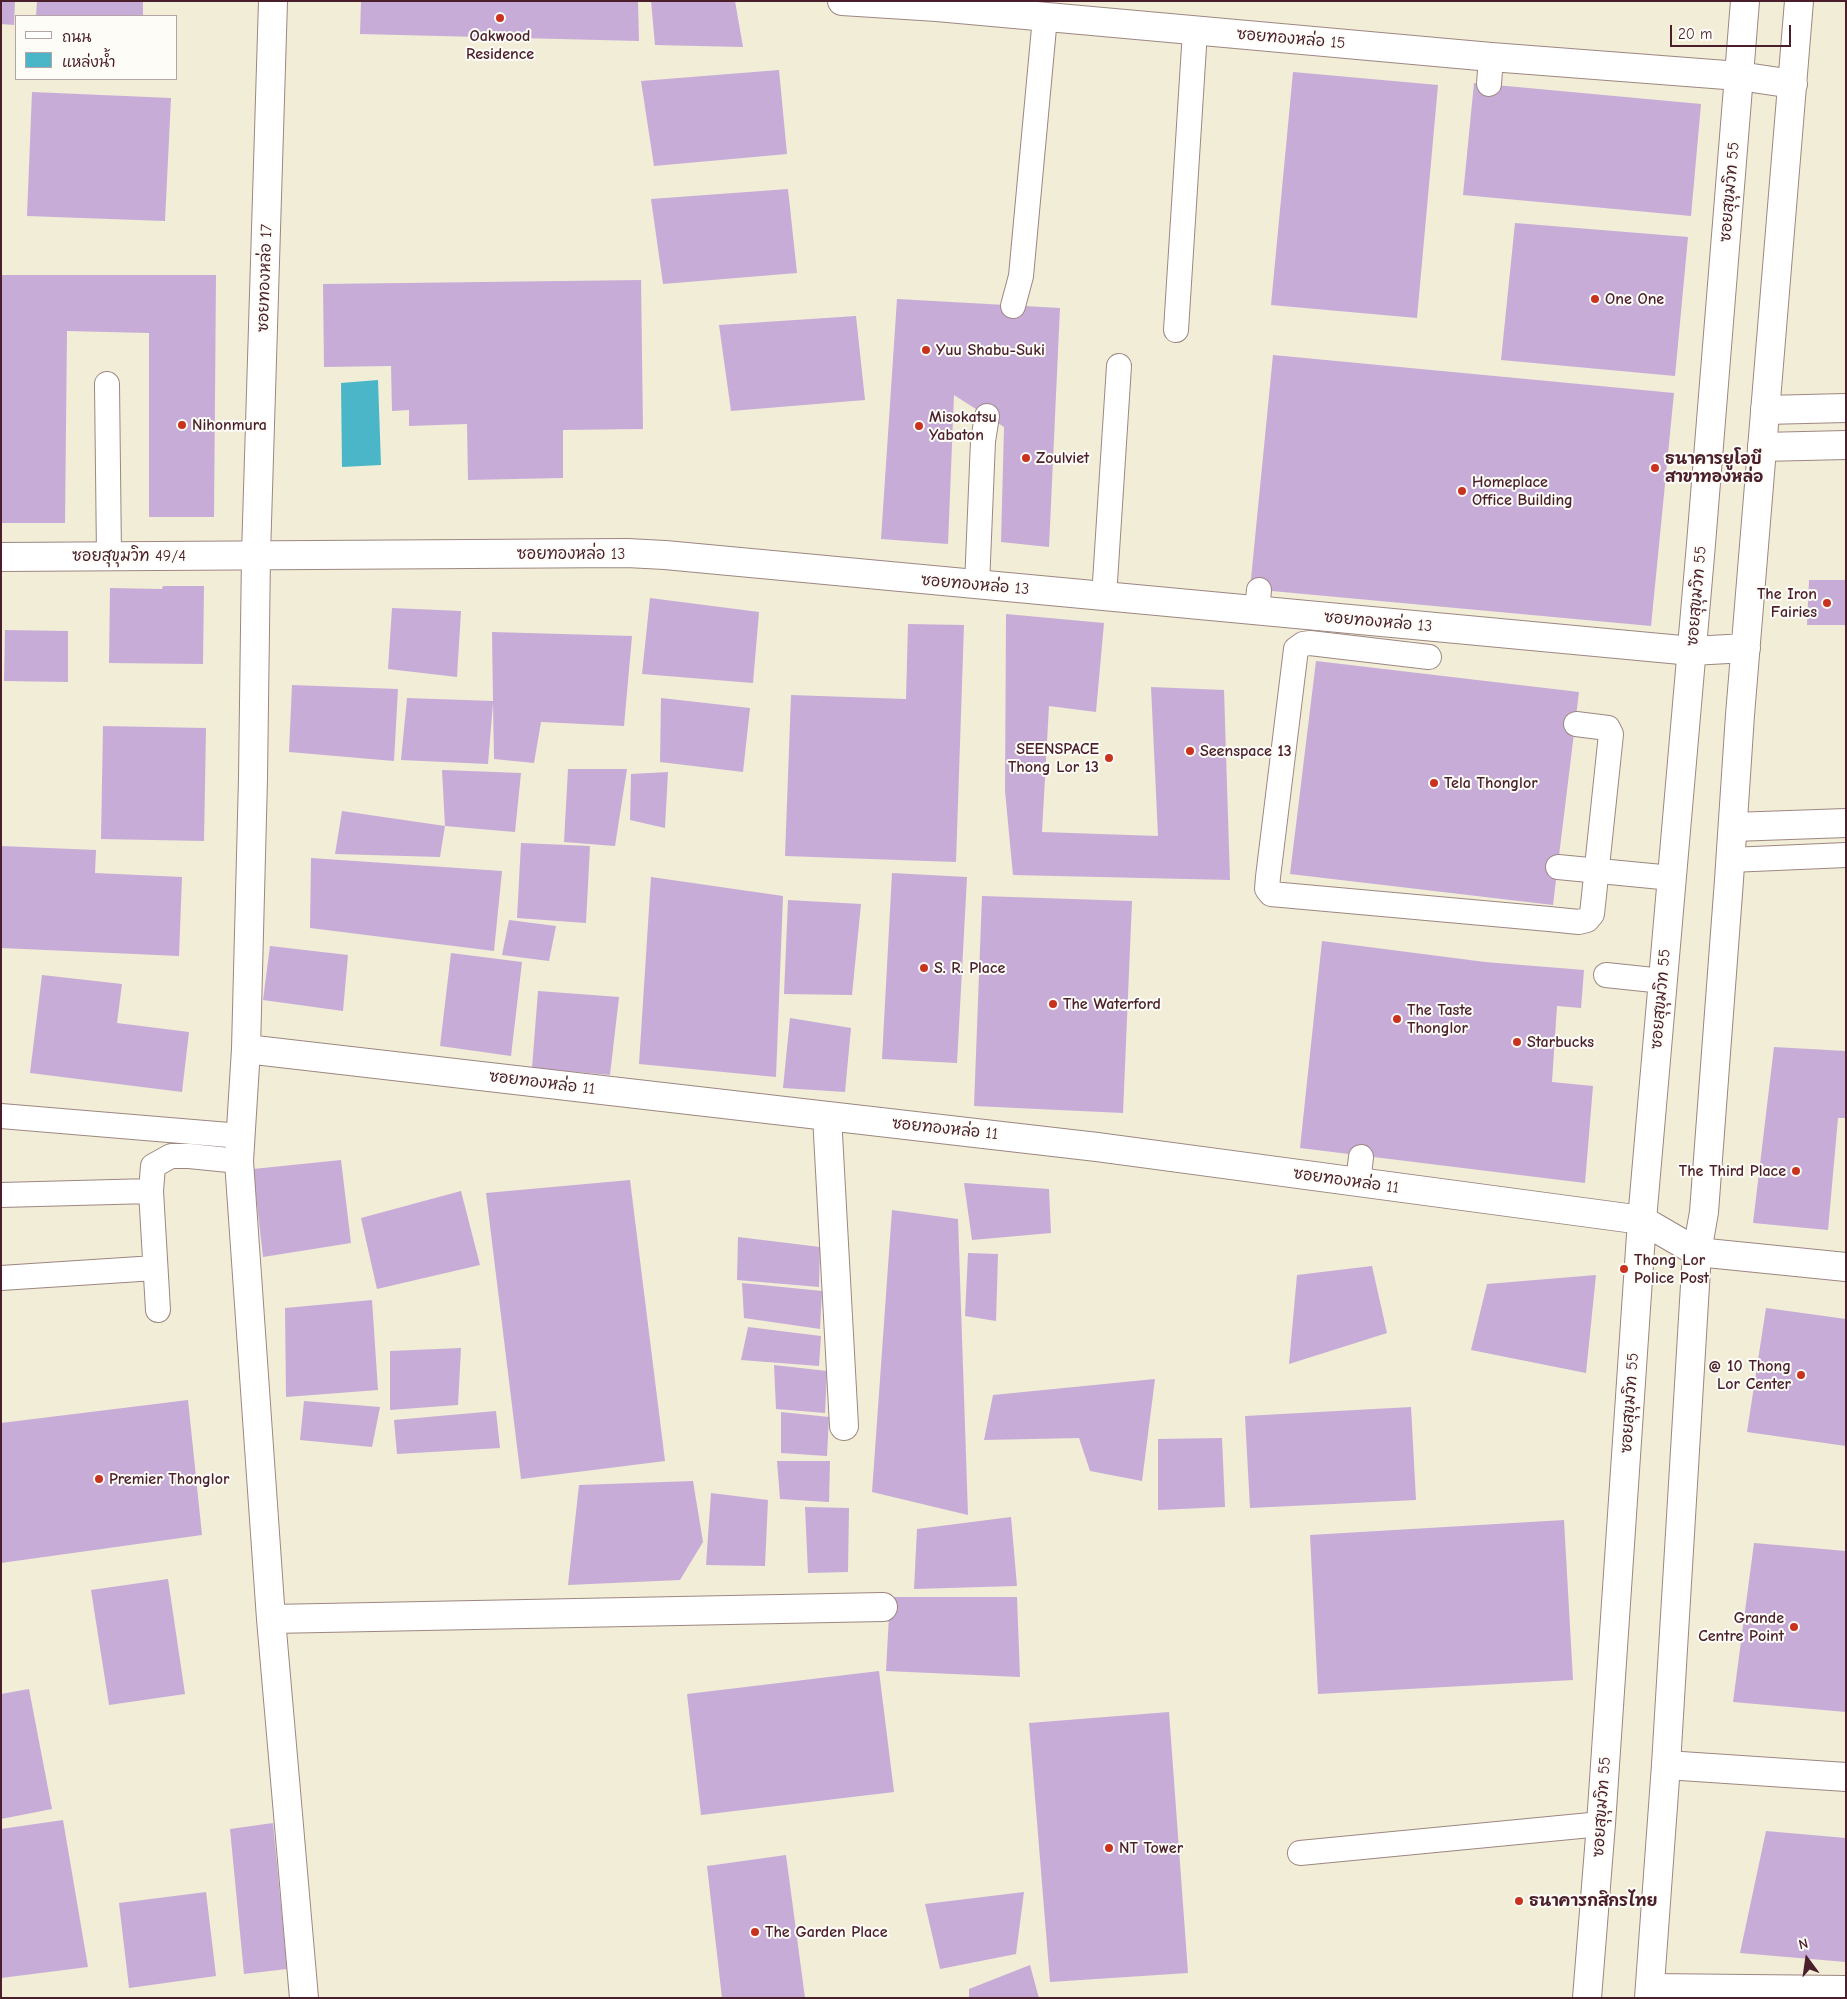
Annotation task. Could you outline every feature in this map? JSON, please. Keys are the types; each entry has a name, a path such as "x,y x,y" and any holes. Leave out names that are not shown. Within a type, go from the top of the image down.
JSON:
{"street":[{"name":"ซอยทองหล่อ 17","path":"273,1 256,556 246,1050 240,1148 271,1618 304,1998"},
{"name":"ซอยทองหล่อ 15","path":"842,1 1491,57 1739,76 1793,84"},
{"name":"ซอยสุขุมวิท 55","path":"1587,1998 1601,1824 1642,1220 1692,651 1745,1"},
{"path":"1649,1992 1666,1765 1697,1252 1704,1212 1746,648 1799,1"},
{"path":"1765,410 1846,408"},
{"path":"1762,447 1846,444"},
{"name":"ซอยทองหล่อ 13","path":"256,556 637,554 1104,597 1258,601 1692,651 1746,648"},
{"name":"ซอยสุขุมวิท 49/4","path":"1,557 256,556"},
{"path":"1733,827 1846,823"},
{"name":"ซอยทองหล่อ 11","path":"246,1050 1097,1147 1360,1170 1642,1220"},
{"path":"827,1116 844,1426"},
{"path":"1642,1220 1697,1252 1846,1267"},
{"path":"271,1618 883,1607"},
{"path":"1666,1765 1846,1777"}],"lane":[{"path":"1013,306 1021,276 1044,17"},
{"path":"1176,330 1195,30"},
{"path":"1489,84 1491,57"},
{"path":"1104,597 1119,366"},
{"path":"107,384 109,556"},
{"path":"976,585 983,441 987,416"},
{"path":"1429,657 1310,643 1303,644 1296,649 1268,876 1269,892 1278,896 1584,922 1592,914 1612,734 1608,728 1576,724"},
{"path":"1730,860 1846,855"},
{"path":"1558,866 1672,878"},
{"path":"1606,976 1663,981"},
{"path":"1,1116 240,1148"},
{"path":"158,1310 151,1191 153,1166 171,1156 189,1156 240,1148"},
{"path":"1,1194 151,1191"},
{"path":"1,1278 155,1268"},
{"path":"1300,1853 1601,1824"},
{"path":"1649,1992 1846,1988"}],"water":[{"path":"378,380 381,465 342,467 341,383"}],"building":[{"path":"1,1 15,1 14,25 1,24"},
{"path":"37,1 143,1 143,15 36,15"},
{"name":"Oakwood Residence","path":"361,1 638,1 639,41 360,34"},
{"path":"651,1 735,1 743,47 655,45"},
{"path":"779,70 787,154 654,166 641,81"},
{"path":"1293,72 1438,85 1417,318 1271,305"},
{"path":"1474,83 1701,104 1691,216 1463,195"},
{"path":"32,92 171,98 165,221 27,216"},
{"path":"788,189 797,273 663,284 651,199"},
{"name":"One One","path":"1515,223 1688,237 1675,376 1501,360"},
{"name":"Nihonmura","path":"1,275 216,275 214,517 149,517 149,333 67,331 65,523 1,523"},
{"path":"641,280 643,429 563,430 563,478 468,480 467,424 409,426 409,410 392,411 391,366 324,367 323,284"},
{"path":"897,299 1060,308 1049,547 1001,542 1004,427 954,395 948,544 881,539"},
{"path":"856,316 865,400 731,411 719,325"},
{"name":"Homeplace Office Building","path":"1273,355 1674,393 1651,626 1250,589"},
{"name":"The Iron Fairies","path":"1809,580 1846,580 1846,625 1807,625"},
{"path":"163,586 204,586 203,664 109,663 110,588 162,589"},
{"path":"650,598 759,612 753,683 642,674"},
{"path":"392,608 461,611 457,677 388,669"},
{"name":"Seenspace 13","path":"1006,614 1104,623 1096,712 1049,706 1042,832 1158,836 1151,687 1224,690 1230,880 1013,875 1005,791"},
{"path":"908,624 964,625 956,862 785,856 791,695 906,699"},
{"path":"5,630 68,631 68,682 4,681"},
{"path":"492,632 632,636 624,726 541,722 534,763 494,759 493,703 488,764 401,760 407,698 493,701"},
{"name":"Tela Thonglor","path":"1316,661 1579,692 1553,905 1290,874"},
{"path":"292,685 398,689 394,761 289,752"},
{"path":"661,698 750,708 743,772 660,762"},
{"path":"103,726 206,728 204,841 101,839"},
{"path":"568,769 627,769 615,846 564,842"},
{"path":"442,770 521,773 515,832 445,826"},
{"path":"668,772 665,828 630,820 631,774"},
{"path":"342,811 445,826 440,857 335,854"},
{"path":"521,843 590,846 586,923 517,918"},
{"path":"1,846 96,850 95,873 182,877 179,956 1,948"},
{"path":"311,858 502,871 494,951 310,928"},
{"name":"S. R. Place","path":"892,873 967,877 957,1063 882,1059"},
{"path":"651,877 783,896 776,1077 639,1064"},
{"name":"The Waterford","path":"982,896 1132,901 1123,1113 974,1106"},
{"path":"788,900 861,904 852,995 784,994"},
{"path":"509,920 556,926 549,961 502,955"},
{"name":"The Taste Thonglor","path":"1322,941 1485,962 1584,970 1581,1008 1557,1006 1552,1082 1593,1086 1585,1183 1300,1148"},
{"path":"270,946 348,955 343,1011 263,1000"},
{"path":"451,953 522,962 511,1056 440,1046"},
{"path":"42,975 122,984 117,1023 189,1032 182,1092 30,1073"},
{"path":"538,991 619,997 610,1075 532,1068"},
{"path":"790,1018 851,1028 845,1092 783,1088"},
{"name":"The Third Place","path":"1774,1047 1846,1051 1846,1118 1838,1118 1828,1230 1753,1223"},
{"path":"341,1160 351,1243 263,1257 253,1169"},
{"path":"630,1180 665,1461 521,1479 486,1193"},
{"path":"964,1183 1049,1189 1051,1233 972,1240"},
{"path":"461,1191 480,1265 377,1289 361,1218"},
{"path":"892,1210 958,1219 968,1515 872,1492"},
{"path":"738,1237 820,1247 819,1287 737,1280"},
{"path":"968,1253 998,1254 996,1321 965,1316"},
{"path":"1372,1266 1387,1333 1289,1364 1297,1275"},
{"path":"1596,1275 1586,1373 1471,1350 1487,1284"},
{"path":"742,1283 822,1291 820,1329 744,1318"},
{"path":"372,1300 378,1390 286,1397 285,1308"},
{"name":"@ 10 Thong Lor Center","path":"1766,1308 1846,1319 1846,1446 1747,1432"},
{"path":"748,1327 821,1336 819,1366 741,1360"},
{"path":"461,1348 458,1405 390,1410 390,1351"},
{"path":"774,1365 827,1371 825,1413 776,1409"},
{"path":"1155,1379 1142,1481 1090,1471 1079,1438 984,1440 993,1395"},
{"name":"Premier Thonglor","path":"188,1400 202,1535 1,1563 1,1423"},
{"path":"304,1401 380,1407 372,1447 300,1440"},
{"path":"1411,1407 1416,1500 1250,1508 1245,1416"},
{"path":"496,1411 500,1448 397,1454 394,1420"},
{"path":"781,1412 829,1417 827,1456 781,1453"},
{"path":"1222,1438 1225,1507 1158,1510 1158,1439"},
{"path":"777,1461 830,1461 829,1502 780,1499"},
{"path":"693,1481 703,1542 680,1580 568,1585 579,1485"},
{"path":"711,1493 768,1500 765,1566 706,1565"},
{"path":"805,1507 849,1508 848,1572 808,1573"},
{"path":"1011,1517 1017,1586 914,1589 917,1529"},
{"path":"1564,1520 1573,1680 1318,1694 1310,1535"},
{"name":"Grande Centre Point","path":"1754,1543 1846,1551 1846,1712 1733,1702"},
{"path":"168,1579 185,1694 109,1705 91,1590"},
{"path":"890,1597 1017,1597 1020,1677 886,1671"},
{"path":"879,1671 894,1792 701,1815 687,1694"},
{"path":"29,1689 52,1809 1,1819 1,1694"},
{"name":"NT Tower","path":"1169,1712 1188,1973 1050,1982 1029,1723"},
{"path":"63,1820 88,1967 1,1978 1,1829"},
{"path":"273,1823 287,1969 244,1974 230,1829"},
{"path":"1766,1831 1846,1838 1846,1962 1740,1953"},
{"name":"The Garden Place","path":"786,1855 805,1998 722,1998 707,1866"},
{"path":"206,1892 216,1976 129,1988 119,1903"},
{"path":"1024,1892 1016,1954 940,1969 925,1904"},
{"path":"1030,1965 1039,1998 969,1998 969,1989"}],"place":[{"name":"Oakwood Residence","path":"500,18"},
{"name":"One One","path":"1595,299"},
{"name":"Yuu Shabu-Suki","path":"926,350"},
{"name":"Nihonmura","path":"182,425"},
{"name":"Misokatsu Yabaton","path":"919,426"},
{"name":"Zoulviet","path":"1026,458"},
{"name":"ธนาคารยูโอบี สาขาทองหล่อ","path":"1655,468"},
{"name":"Homeplace Office Building","path":"1462,491"},
{"name":"The Iron Fairies","path":"1827,603"},
{"name":"Seenspace 13","path":"1190,751"},
{"name":"SEENSPACE Thong Lor 13","path":"1109,758"},
{"name":"Tela Thonglor","path":"1434,783"},
{"name":"S. R. Place","path":"924,968"},
{"name":"The Waterford","path":"1053,1004"},
{"name":"The Taste Thonglor","path":"1397,1019"},
{"name":"Starbucks","path":"1517,1042"},
{"name":"The Third Place","path":"1796,1171"},
{"name":"Thong Lor Police Post","path":"1624,1269"},
{"name":"@ 10 Thong Lor Center","path":"1801,1375"},
{"name":"Premier Thonglor","path":"99,1479"},
{"name":"Grande Centre Point","path":"1794,1627"},
{"name":"NT Tower","path":"1109,1848"},
{"name":"ธนาคารกสิกรไทย","path":"1519,1901"},
{"name":"The Garden Place","path":"755,1932"}]}
